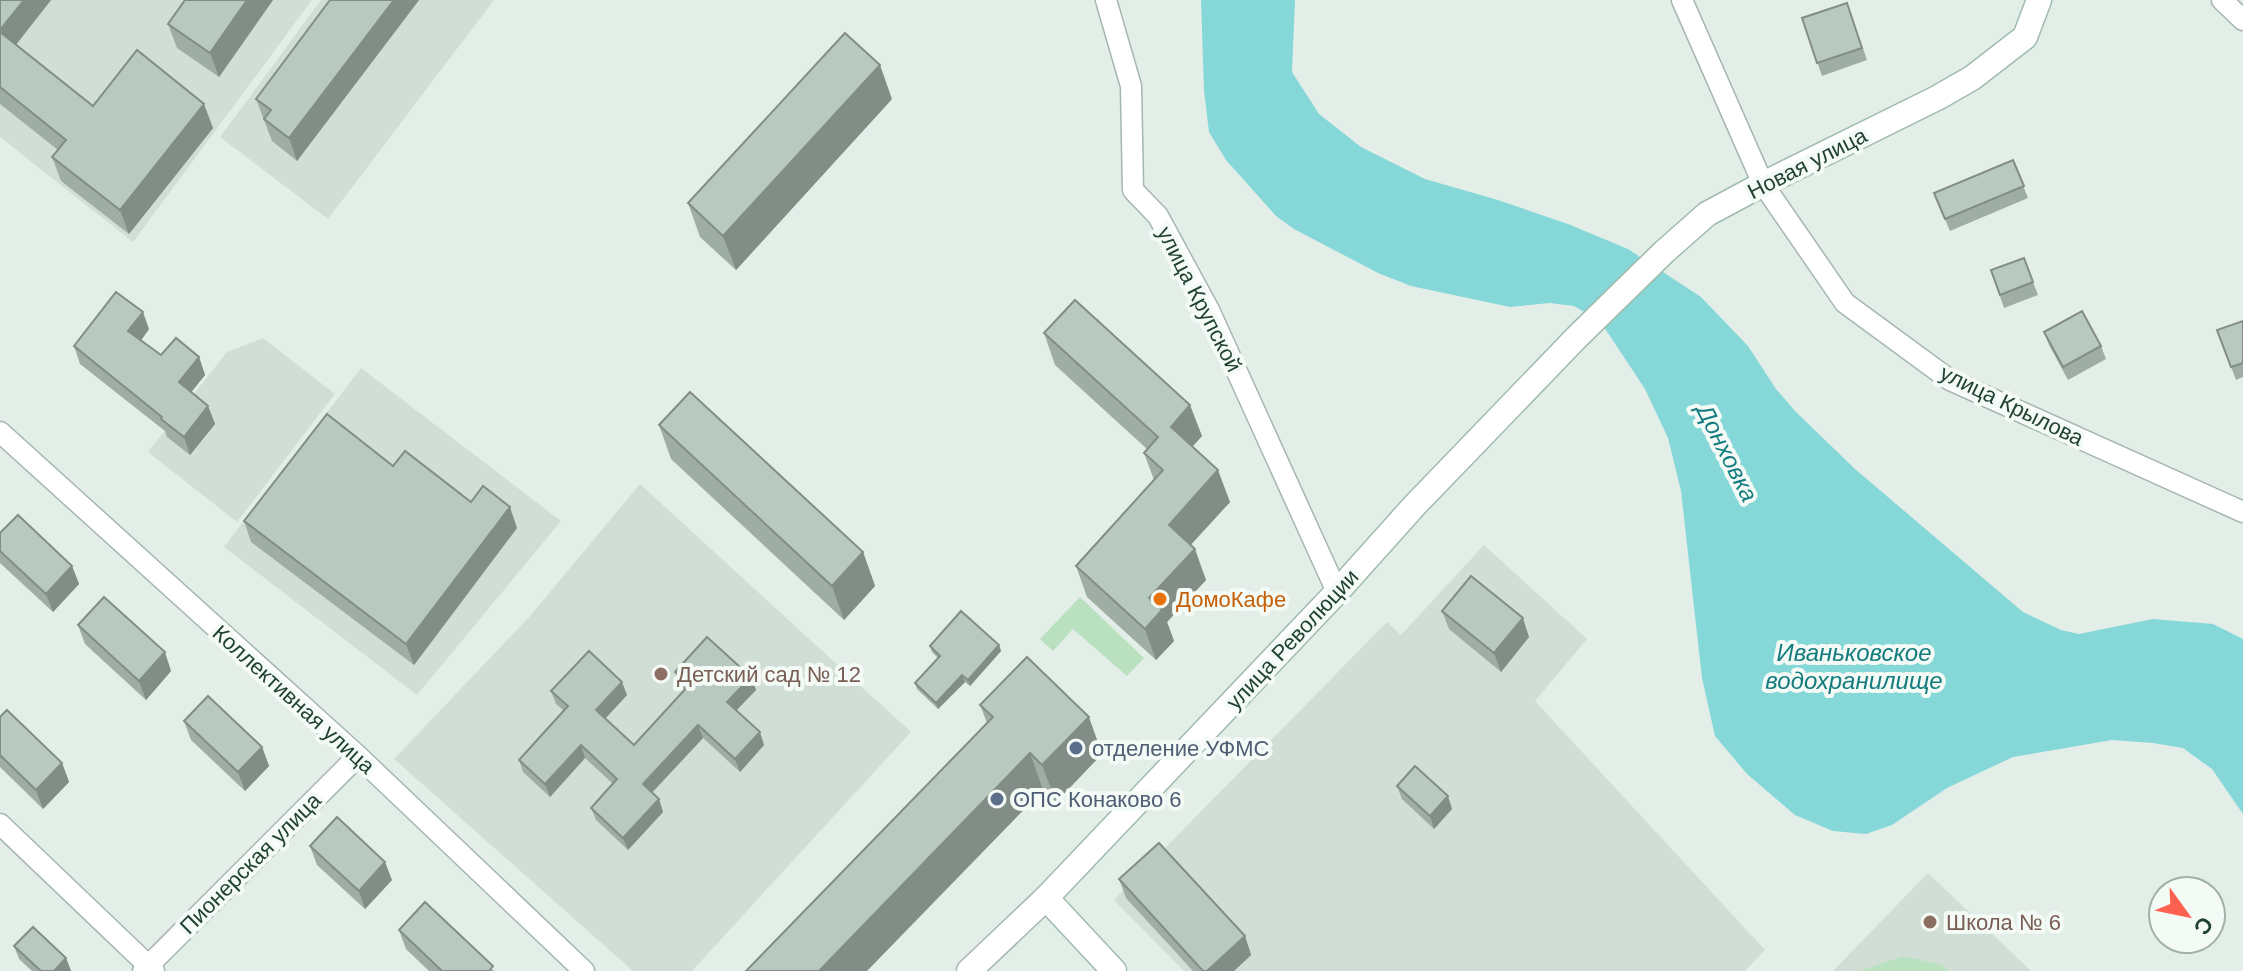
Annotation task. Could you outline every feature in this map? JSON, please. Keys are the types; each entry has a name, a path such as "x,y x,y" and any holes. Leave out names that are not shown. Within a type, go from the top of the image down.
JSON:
{"main road":[{"name":"Новая улица","path":"1577,337 1707,214 1972,78 2025,37 2039,0"},
{"name":"улица Революции","path":"969,971 1046,898 1577,337"},
{"path":"1046,898 1114,971"}],"street":[{"name":"улица Крупской","path":"1106,0 1131,86 1133,190 1158,216 1209,310 1337,592"},
{"name":"улица Крылова","path":"1682,0 1763,184 1845,303 1950,380 2243,512"},
{"path":"2222,0 2243,20"},
{"name":"Коллективная улица","path":"0,432 358,756 584,971"},
{"name":"Пионерская улица","path":"148,969 358,756"},
{"path":"0,824 148,969"}],"shaded area":[{"path":"0,0 312,0 133,242 0,137"},
{"path":"321,0 494,0 328,219 220,137"},
{"path":"263,338 335,394 237,522 148,452 227,352"},
{"path":"361,368 561,521 417,695 224,547"},
{"name":"Детский сад № 12","path":"640,484 911,732 692,971 633,971 394,759 530,616"},
{"path":"1484,545 1587,639 1535,701 1765,950 1745,971 1184,971 1114,900 1387,622 1401,635"},
{"name":"Школа № 6","path":"1928,873 2031,971 1833,971"}],"green space":[{"path":"1080,597 1144,658 1127,676 1073,629 1053,651 1040,639"},
{"path":"1903,956 1942,965 1948,971 1860,971"}],"water":[{"name":"Иваньковское водохранилище","path":"1201,0 1295,0 1292,72 1319,114 1361,147 1425,179 1568,224 1628,249 1701,297 1748,346 1776,389 1796,412 1855,469 2023,612 2061,630 2079,634 2153,619 2213,624 2243,639 2243,814 2212,769 2183,748 2112,740 2013,757 1947,788 1892,825 1866,834 1833,831 1795,815 1747,774 1715,736 1702,678 1681,491 1668,438 1645,389 1600,321 1574,306 1550,303 1510,307 1411,286 1378,273 1294,229 1276,216 1226,160 1209,132 1204,90"}],"building":[{"path":"0,0 24,0 0,30"},
{"path":"185,0 247,0 210,53 168,24"},
{"path":"330,0 394,0 289,138 264,119 271,110 256,99"},
{"path":"1847,3 1862,48 1817,63 1802,18"},
{"path":"0,32 93,106 137,50 204,104 120,210 52,157 66,140 0,87"},
{"path":"845,33 880,65 723,236 688,203"},
{"path":"2013,160 2024,186 1945,219 1934,193"},
{"path":"2024,258 2033,282 2000,295 1991,270"},
{"path":"116,292 143,312 128,331 161,355 176,338 199,357 179,382 208,406 184,437 74,346"},
{"path":"1075,300 1190,405 1171,427 1218,470 1169,525 1195,549 1149,598 1162,610 1145,629 1076,566 1163,470 1144,453 1158,437 1044,333"},
{"path":"2082,311 2101,346 2063,367 2044,332"},
{"path":"2243,321 2243,363 2231,367 2217,330"},
{"path":"690,392 863,552 832,586 659,425"},
{"path":"327,414 393,466 405,451 471,502 483,486 510,507 406,644 244,521"},
{"path":"18,515 72,566 46,594 0,551 0,533"},
{"path":"1471,576 1523,618 1494,653 1442,611"},
{"path":"104,597 165,652 139,681 78,625"},
{"path":"961,611 999,645 968,680 962,675 936,703 915,683 940,656 930,646"},
{"path":"707,637 751,677 727,702 760,732 735,759 698,725 643,784 659,799 623,838 591,808 617,779 581,745 545,784 519,760 568,706 551,691 589,651 622,682 596,710 634,745 689,685 675,672"},
{"path":"1027,657 1089,717 1042,765 1030,753 819,971 746,971 993,717 980,705"},
{"path":"208,696 262,747 238,772 184,721"},
{"path":"7,710 62,763 36,790 0,755 0,717"},
{"path":"1415,766 1448,796 1430,816 1397,786"},
{"path":"337,817 385,862 359,891 310,846"},
{"path":"1159,843 1245,936 1207,971 1203,971 1119,879"},
{"path":"425,902 493,966 489,971 442,971 399,930"},
{"path":"33,927 66,958 54,971 41,971 14,946"}],"place":[{"name":"ДомоКафе","path":"1160,599"},
{"name":"Детский сад № 12","path":"661,674"},
{"name":"отделение УФМС","path":"1076,748"},
{"name":"ОПС Конаково 6","path":"997,799"},
{"name":"Школа № 6","path":"1930,922"}],"water label":[{"name":"Донховка","path":"1727,453"}]}
